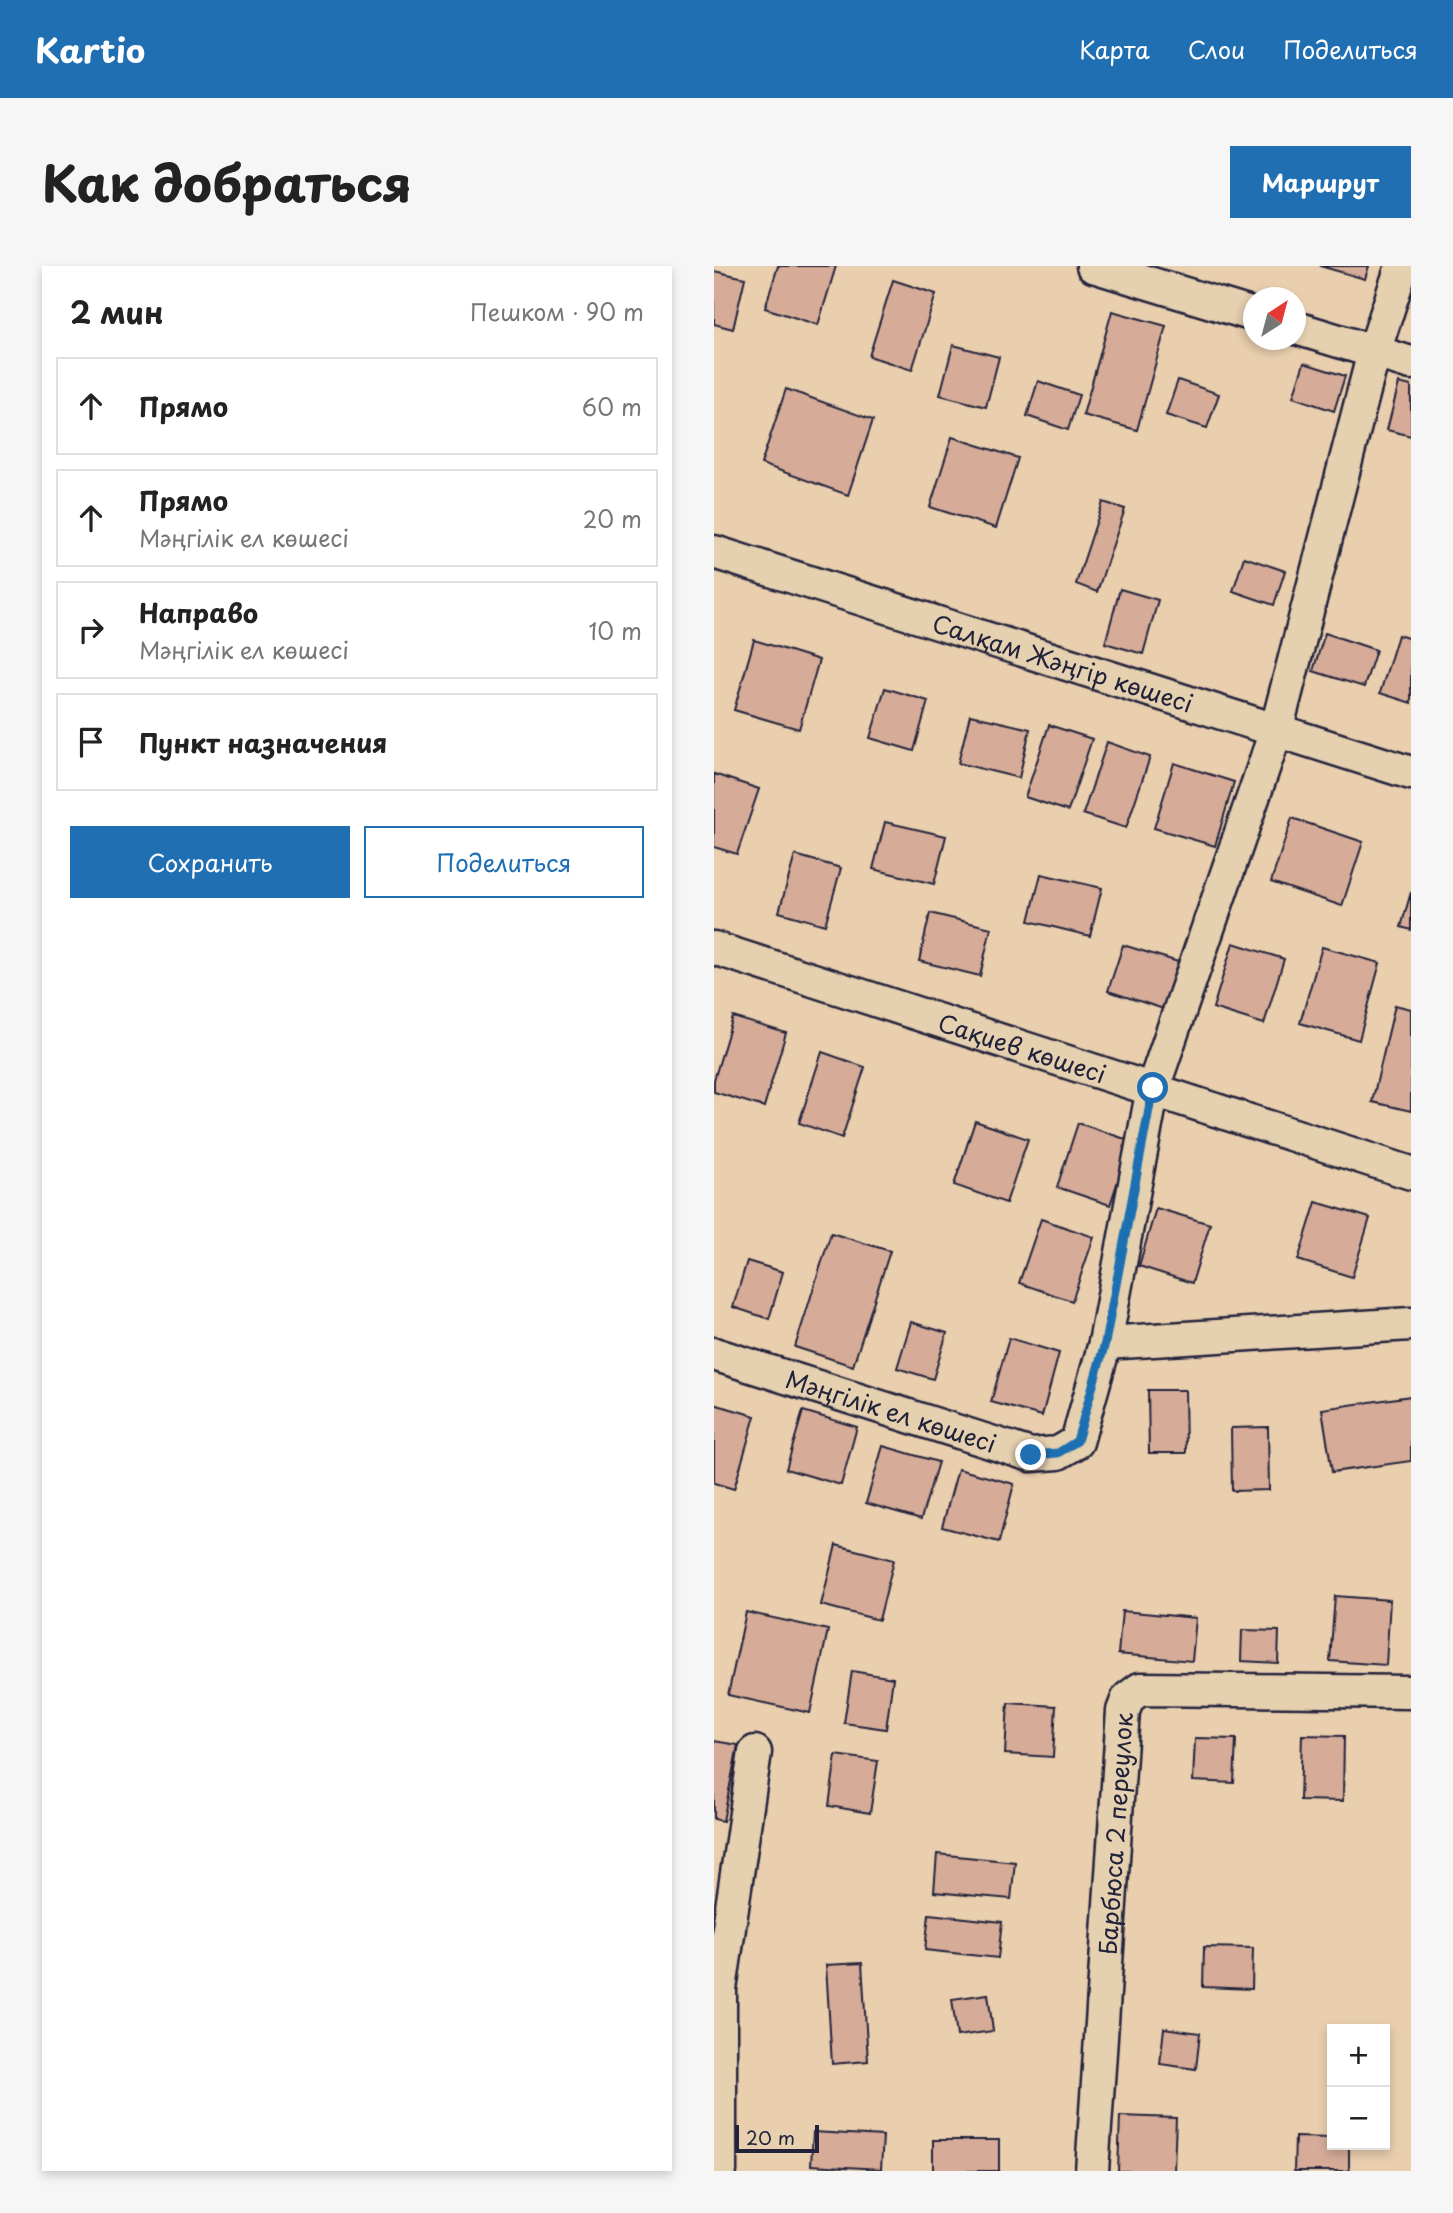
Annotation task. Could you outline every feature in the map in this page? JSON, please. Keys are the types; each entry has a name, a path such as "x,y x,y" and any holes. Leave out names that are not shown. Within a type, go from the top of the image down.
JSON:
{"street":[{"path":"1093,266 1243,312"},
{"name":"Мәңгілік ел көшесі","path":"714,1354 1031,1455 1058,1453 1077,1441 1105,1343 1153,1088 1276,731 1374,352 1402,266"},
{"path":"1306,331 1411,363"},
{"name":"Салқам Жәңгір көшесі","path":"714,552 1411,773"},
{"name":"Сақиев көшесі","path":"714,948 1411,1172"},
{"path":"1105,1343 1411,1324"},
{"name":"Барбюса 2 переулок","path":"1092,2171 1123,1711 1128,1698 1140,1689 1411,1692"},
{"path":"720,2171 720,1989 755,1752"}],"building":[{"path":"778,266 836,266 818,325 765,308"},
{"path":"1320,266 1369,266 1365,279"},
{"path":"714,271 745,278 733,329 714,324"},
{"path":"893,280 936,294 912,370 869,356"},
{"path":"1112,311 1166,326 1137,430 1083,415"},
{"path":"953,345 999,357 986,407 940,395"},
{"path":"1304,363 1345,376 1334,411 1293,397"},
{"path":"1178,380 1219,394 1207,428 1166,415"},
{"path":"1038,381 1079,395 1068,430 1027,416"},
{"path":"1399,383 1411,386 1411,436 1387,430"},
{"path":"786,389 873,420 848,495 761,464"},
{"path":"952,437 1018,458 996,528 930,507"},
{"path":"1103,502 1125,509 1097,592 1076,584"},
{"path":"1244,557 1285,571 1274,605 1233,591"},
{"path":"1120,589 1158,600 1143,654 1105,643"},
{"path":"1325,633 1376,650 1364,687 1313,671"},
{"path":"1398,635 1411,639 1411,703 1380,693"},
{"path":"754,640 819,660 799,729 734,710"},
{"path":"885,688 928,701 914,751 870,738"},
{"path":"970,715 1030,729 1019,778 958,763"},
{"path":"1049,725 1092,739 1068,811 1025,797"},
{"path":"1107,742 1150,757 1126,828 1083,814"},
{"path":"1174,763 1234,782 1215,846 1154,828"},
{"path":"714,774 759,789 737,854 714,847"},
{"path":"1292,818 1363,842 1342,906 1271,882"},
{"path":"885,822 946,836 934,884 873,869"},
{"path":"795,855 841,868 825,925 779,912"},
{"path":"1041,874 1102,888 1090,936 1029,921"},
{"path":"1411,892 1411,930 1401,927"},
{"path":"930,913 991,928 980,976 919,961"},
{"path":"1233,943 1284,959 1264,1024 1213,1008"},
{"path":"1123,945 1188,965 1173,1012 1108,991"},
{"path":"1322,947 1380,963 1359,1040 1300,1023"},
{"path":"1395,1005 1411,1009 1411,1111 1372,1102"},
{"path":"733,1017 786,1033 764,1107 714,1092 714,1080"},
{"path":"822,1052 865,1067 842,1138 799,1123"},
{"path":"975,1121 1028,1139 1006,1203 954,1185"},
{"path":"1078,1123 1131,1141 1110,1205 1057,1187"},
{"path":"1316,1202 1370,1218 1352,1277 1298,1260"},
{"path":"1156,1208 1210,1224 1192,1283 1139,1266"},
{"path":"1041,1219 1094,1237 1072,1301 1019,1283"},
{"path":"831,1233 890,1251 853,1366 795,1347"},
{"path":"747,1261 783,1272 769,1319 733,1307"},
{"path":"911,1322 947,1333 933,1379 897,1368"},
{"path":"1009,1338 1059,1353 1042,1416 991,1402"},
{"path":"1148,1390 1185,1390 1186,1453 1149,1453"},
{"path":"1411,1396 1411,1461 1332,1472 1322,1409"},
{"path":"714,1404 755,1416 734,1489 714,1483"},
{"path":"803,1411 857,1427 841,1485 786,1469"},
{"path":"1268,1427 1269,1490 1232,1491 1231,1428"},
{"path":"883,1446 938,1462 921,1519 866,1503"},
{"path":"958,1469 1014,1484 999,1542 942,1527"},
{"path":"836,1545 894,1560 879,1620 821,1605"},
{"path":"1335,1596 1390,1600 1386,1665 1330,1661"},
{"path":"1122,1611 1196,1618 1192,1661 1118,1654"},
{"path":"746,1612 828,1630 810,1713 728,1695"},
{"path":"1242,1630 1279,1631 1278,1663 1241,1661"},
{"path":"852,1671 893,1678 886,1729 844,1723"},
{"path":"1008,1703 1056,1706 1053,1757 1005,1754"},
{"path":"1302,1735 1344,1736 1343,1801 1300,1800"},
{"path":"1195,1738 1236,1739 1234,1783 1193,1781"},
{"path":"714,1741 738,1745 723,1821 714,1819"},
{"path":"836,1755 878,1761 870,1813 829,1806"},
{"path":"937,1854 1015,1862 1011,1899 934,1892"},
{"path":"929,1914 1002,1922 998,1958 925,1950"},
{"path":"1204,1947 1253,1948 1252,1989 1203,1987"},
{"path":"862,1963 868,2061 832,2064 826,1965"},
{"path":"988,1994 993,2031 957,2036 952,1999"},
{"path":"1164,2028 1200,2033 1196,2069 1160,2064"},
{"path":"1120,2116 1176,2118 1174,2171 1118,2171"},
{"path":"813,2132 883,2136 881,2169 811,2165"},
{"path":"1295,2137 1327,2138 1327,2150 1349,2150 1349,2171 1294,2171"},
{"path":"933,2140 999,2140 999,2171 933,2171"}],"route":[{"path":"1031,1455 1058,1453 1077,1441 1105,1343 1153,1088"}]}
